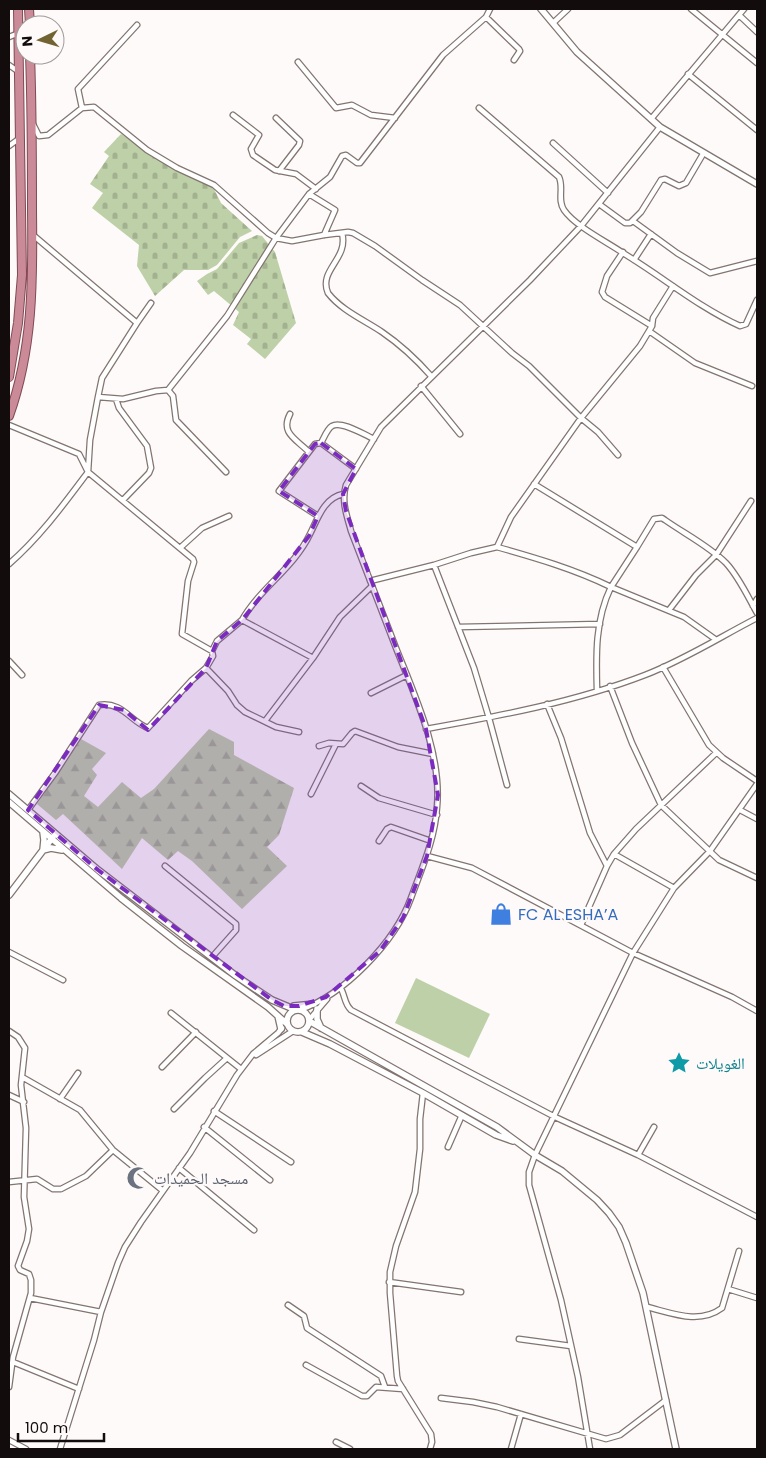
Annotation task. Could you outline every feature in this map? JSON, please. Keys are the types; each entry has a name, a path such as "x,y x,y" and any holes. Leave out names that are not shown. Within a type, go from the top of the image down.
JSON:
{"highway":[{"path":"9,377 18,323 22,275 20,65"},
{"path":"9,416 25,360 29,334 33,276 30,65"}],"street":[{"path":"98,397 116,399 168,390 227,316 276,238 309,194 330,178 344,155 360,163 442,55 486,17 490,9"},
{"path":"541,9 577,52 660,127 757,184"},
{"path":"553,23 568,9"},
{"path":"691,9 757,63"},
{"path":"651,119 744,9"},
{"path":"739,15 757,32"},
{"path":"486,17 519,49 520,51 514,60"},
{"path":"82,108 78,89 137,25"},
{"path":"298,62 336,108 352,105 371,115 395,118"},
{"path":"9,65 20,72"},
{"path":"688,74 757,130"},
{"path":"32,123 39,136 48,135 82,108 94,107 147,150 177,168 214,185 276,238 292,241 324,234 353,233 375,246 460,306 529,366 581,418 598,432 618,455"},
{"path":"480,108 559,177 562,184 561,202 564,211 581,226 699,304 740,326 746,324 757,300"},
{"path":"233,115 259,136 250,149 253,155 275,170 296,174 316,189"},
{"path":"276,118 300,141 279,171"},
{"path":"302,1032 307,1027 316,1006 380,951 398,927 408,907 427,856 437,815 437,782 433,754 407,675 352,531 343,494 346,485 381,427 581,226 660,127"},
{"path":"9,146 21,137"},
{"path":"553,143 608,193"},
{"path":"599,204 625,223 633,220 645,206 660,180 665,179 679,186 686,183 703,154"},
{"path":"309,194 335,210 324,234"},
{"path":"633,220 695,265 710,273 757,262"},
{"path":"342,233 343,248 330,269 326,281 328,293 355,316 382,332 408,351 431,376"},
{"path":"634,260 651,234"},
{"path":"33,235 137,324"},
{"path":"623,252 607,276 602,292 605,297 695,363 752,386"},
{"path":"497,547 510,516 581,418 640,346 651,329 653,318 673,286"},
{"path":"9,564 51,520 88,472 91,433 102,378 150,303"},
{"path":"421,386 460,434"},
{"path":"168,390 173,396 176,420 226,472"},
{"path":"116,399 119,408 147,446 151,468 132,493 123,500"},
{"path":"290,414 286,422 286,430 309,452"},
{"path":"321,443 331,426 337,424 352,428 374,439"},
{"path":"9,425 79,454 88,472 192,557 194,562 188,580 182,634 212,650"},
{"path":"318,516 280,493 315,444 321,443 356,469"},
{"path":"534,484 637,547"},
{"path":"28,810 56,773 99,705 108,704 124,710 148,728 191,681 206,668 213,656 212,650 221,637 230,632 242,620 254,601 283,573 310,536 318,516 333,498 343,494"},
{"path":"669,610 696,574 716,555 751,501"},
{"path":"180,548 202,528 229,516"},
{"path":"597,691 596,651 602,610 610,587 654,519 662,518 716,555 730,569 757,613"},
{"path":"370,581 497,547 590,577 610,587 669,610 696,624 715,640"},
{"path":"434,565 474,668 507,785"},
{"path":"265,722 313,658 340,617 372,586"},
{"path":"753,606 757,599"},
{"path":"426,729 489,718 597,691 662,667 757,618"},
{"path":"242,620 313,658"},
{"path":"458,627 600,624"},
{"path":"9,661 22,675"},
{"path":"590,1449 571,1346 555,1276 529,1185 529,1172 535,1155 633,953 674,888 710,851 757,783 716,753 702,736 662,667"},
{"path":"206,668 228,691 241,709 284,730 299,732"},
{"path":"371,693 407,675"},
{"path":"610,686 632,743 661,806 719,860 757,878"},
{"path":"548,704 561,738 590,833 607,866"},
{"path":"319,746 329,743 345,743 353,732 359,732 398,747 433,754"},
{"path":"311,794 336,744"},
{"path":"581,925 614,854 636,829 716,753"},
{"path":"361,786 379,798 437,815"},
{"path":"9,794 98,870 236,976 272,1000 307,1014 309,1021 334,1036 501,1129 515,1141 583,1187 609,1214 618,1227 629,1251 647,1307 676,1449"},
{"path":"9,802 42,832 150,921 277,1014 293,1031"},
{"path":"740,810 757,820"},
{"path":"379,841 387,829 391,827 431,841"},
{"path":"42,832 44,840 43,850"},
{"path":"9,895 56,833"},
{"path":"43,850 51,848 64,850"},
{"path":"614,854 674,888"},
{"path":"427,856 472,868 633,953 757,1011"},
{"path":"164,866 236,924 236,930 212,957"},
{"path":"9,952 63,980"},
{"path":"340,986 345,995 347,1005 351,1010 555,1117 638,1155 757,1217"},
{"path":"284,1006 316,1006"},
{"path":"60,1449 101,1312 125,1247 162,1190 180,1168 241,1069 253,1054 287,1024 288,1015 298,1010 316,1006"},
{"path":"316,1006 317,1019 321,1028"},
{"path":"171,1013 241,1069"},
{"path":"277,1014 281,1029"},
{"path":"9,1031 18,1037 25,1048 22,1077 26,1154 24,1197 29,1229 18,1268 30,1277 31,1293 12,1358 9,1387"},
{"path":"249,1060 293,1031 302,1032 330,1044 423,1093 496,1135 515,1141"},
{"path":"162,1067 196,1032"},
{"path":"174,1109 204,1078 227,1058"},
{"path":"60,1099 78,1073"},
{"path":"22,1077 80,1110 113,1150 162,1190"},
{"path":"423,1093 420,1119 420,1149 415,1192 396,1246 389,1282 397,1376 431,1434 432,1442 430,1449"},
{"path":"9,1095 24,1102"},
{"path":"214,1111 291,1162"},
{"path":"448,1147 462,1115"},
{"path":"204,1127 270,1180"},
{"path":"638,1155 654,1127"},
{"path":"9,1182 37,1179 53,1189 66,1187 86,1176 113,1150"},
{"path":"180,1168 254,1230"},
{"path":"647,1307 699,1318 715,1313 722,1308 739,1252"},
{"path":"389,1282 462,1292"},
{"path":"728,1289 757,1298"},
{"path":"30,1298 101,1312"},
{"path":"288,1305 304,1316 307,1328 381,1376 385,1387"},
{"path":"519,1340 571,1346"},
{"path":"12,1358 79,1388"},
{"path":"306,1365 362,1396 367,1396 376,1387 403,1389"},
{"path":"442,1398 473,1402 521,1414 606,1439 615,1437 666,1400"},
{"path":"511,1449 521,1414"},
{"path":"9,1440 26,1449"},
{"path":"336,1442 350,1449"}],"highlighted area":[{"path":"321,443 356,469 343,494 346,511 426,729 438,795 427,856 403,918 380,951 326,997 299,1006 284,1006 272,1000 98,870 28,810 99,705 124,710 148,730 206,668 217,641 242,620 309,536 318,516 279,491 315,444"}],"green space":[{"path":"121,134 213,187 221,203 252,231 240,237 217,265 208,270 184,270 155,296 137,266 139,245 92,208 103,193 90,184 109,156 104,152"},
{"path":"257,235 262,236 275,252 296,323 265,359 247,344 251,339 233,325 239,312 214,291 208,295 197,281 217,269 239,243"},
{"path":"209,729 234,742 234,755 294,788 279,835 267,847 287,866 242,909 192,861 178,851 168,860 142,838 122,869 63,814 56,820 37,804 81,739 106,753 92,769 97,775 84,796 98,807 122,782 141,798 154,789"},
{"path":"416,978 490,1014 469,1058 395,1023"}],"place":[{"name":"FC AL ESHA’A","path":"501,914"},
{"name":"الغويلات","path":"679,1063"},
{"name":"مسجد الحميدات","path":"138,1178"}]}
